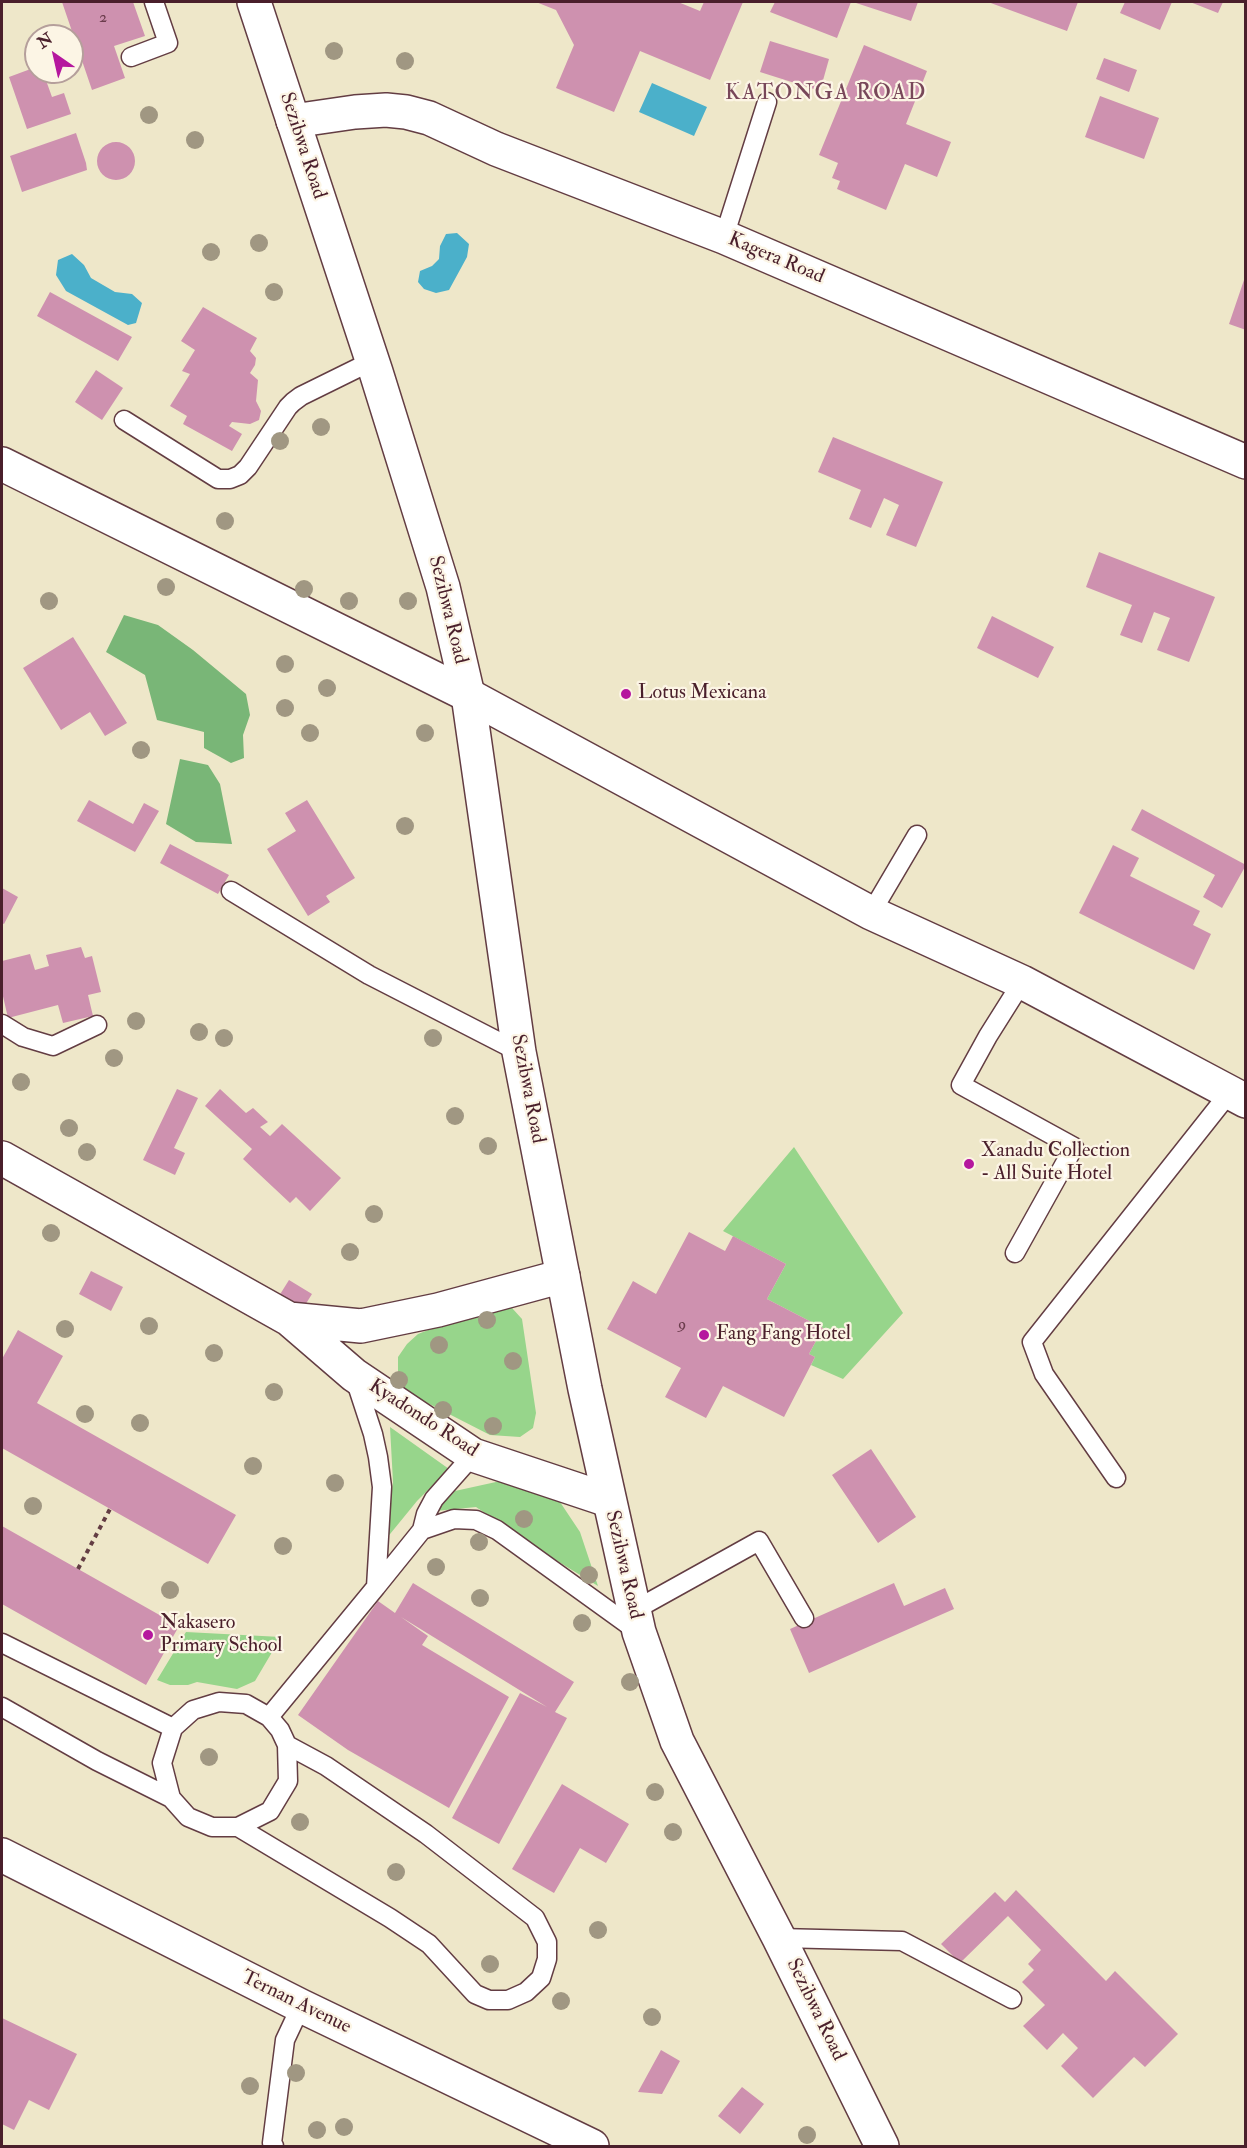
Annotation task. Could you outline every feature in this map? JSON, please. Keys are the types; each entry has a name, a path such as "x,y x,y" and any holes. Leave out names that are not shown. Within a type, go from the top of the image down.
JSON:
{"street":[{"name":"Sezibwa Road","path":"254,2 372,361 443,587 468,696 519,1052 608,1500 636,1622 677,1741 779,1938 878,2144"},
{"name":"Kagera Road","path":"293,121 386,110 429,118 496,149 724,237 1245,462"},
{"path":"2,464 468,696 871,913 1022,982 1238,1096"},
{"name":"Kyadondo Road","path":"2,1158 289,1319 354,1375 473,1455 608,1500"},
{"name":"Kyadondo Road","path":"289,1319 361,1326 438,1310 564,1276"},
{"name":"Ternan Avenue","path":"2,1855 301,2006 592,2146"}],"lane":[{"path":"130,57 168,43 154,2"},
{"path":"724,237 767,102"},
{"path":"124,420 218,479 230,479 240,475 248,467 293,402 372,361"},
{"path":"871,913 918,835"},
{"path":"231,891 369,975 519,1052"},
{"path":"1015,1253 1074,1147 961,1085 1022,982"},
{"path":"2,1024 22,1037 53,1046 97,1024"},
{"path":"1116,1478 1044,1374 1032,1342 1238,1096"},
{"path":"354,1375 373,1434 382,1487 376,1587"},
{"path":"269,1717 422,1530 426,1514 434,1499 473,1455"},
{"path":"422,1530 454,1519 476,1520 497,1530 636,1622 759,1541 804,1618"},
{"path":"2,1643 173,1728"},
{"path":"2,1707 97,1761 171,1798 188,1817 212,1827 238,1827 270,1811 288,1781 287,1745 280,1730 269,1717 246,1704 219,1702 193,1710 173,1728 162,1763 171,1798"},
{"path":"238,1827 429,1944 475,1994 489,2000 508,2000 526,1992 541,1978 547,1959 547,1942 535,1918 417,1828 326,1766 287,1745"},
{"path":"779,1938 902,1941 1012,1999"},
{"path":"273,2146 285,2040 301,2006"}],"path":[{"path":"78,1569 110,1509"}],"green space":[{"path":"124,615 158,625 193,650 246,694 250,715 243,735 244,758 231,763 204,748 204,732 157,720 145,675 106,652"},
{"path":"180,759 208,765 220,784 232,844 196,842 166,824"},
{"path":"794,1147 903,1313 843,1379 811,1365 815,1357 809,1354 823,1328 767,1299 786,1264 723,1231"},
{"path":"495,1304 512,1308 522,1319 536,1413 533,1428 520,1437 490,1435 408,1393 398,1383 398,1357 418,1334"},
{"path":"390,1427 449,1469 417,1501 386,1539 393,1482"},
{"path":"505,1480 558,1499 580,1532 598,1586 476,1507 436,1511 455,1491"},
{"path":"186,1632 281,1637 255,1681 237,1689 197,1682 188,1685 170,1685 157,1680"}],"water":[{"path":"652,83 707,107 694,136 639,112"},
{"path":"457,233 469,244 467,257 449,290 436,293 424,289 418,282 420,271 432,266 439,259 440,246 446,234"},
{"path":"72,254 84,265 91,278 115,292 132,294 142,303 136,323 128,325 66,291 56,275 58,260"}],"building":[{"path":"62,2 133,2 145,36 114,46 125,78 92,90 84,67 84,24 70,24"},
{"path":"536,2 678,2 700,11 704,2 743,2 710,80 640,51 614,112 556,88 574,45 556,10"},
{"path":"775,2 851,2 837,38 770,12"},
{"path":"853,2 918,2 911,21"},
{"path":"988,2 1078,2 1067,31"},
{"path":"1125,2 1172,2 1160,30 1120,13"},
{"path":"1190,2 1223,2 1218,13"},
{"path":"770,41 829,59 820,91 760,72"},
{"path":"864,45 927,71 906,124 951,142 937,177 905,164 886,210 837,189 840,181 832,178 838,163 819,155"},
{"path":"1104,58 1137,70 1129,92 1096,79"},
{"path":"24,71 24,84 47,84 52,97 64,93 71,114 27,129 9,77"},
{"path":"1100,96 1159,118 1144,159 1085,137"},
{"path":"76,133 87,170 22,192 10,156"},
{"path":"116,142 130,147 135,161 130,175 116,180 102,175 97,161 102,147"},
{"path":"1246,277 1246,330 1229,324"},
{"path":"50,292 132,337 118,361 37,316"},
{"path":"203,307 257,338 250,351 256,358 250,373 258,380 256,401 261,411 259,420 250,424 232,422 229,426 242,434 232,451 183,424 187,416 170,406 190,374 182,371 195,350 181,341"},
{"path":"96,370 123,388 102,420 75,402"},
{"path":"833,437 943,482 916,547 886,535 899,505 884,498 871,528 849,519 861,490 818,472"},
{"path":"1099,552 1215,597 1189,662 1157,650 1170,618 1154,612 1142,643 1120,635 1132,605 1086,587"},
{"path":"992,616 1054,647 1038,678 977,648"},
{"path":"73,637 127,723 105,736 90,712 61,730 23,668"},
{"path":"89,800 133,824 144,803 159,811 135,852 77,821"},
{"path":"307,800 355,878 326,896 330,902 308,916 267,849 296,831 285,813"},
{"path":"1142,809 1246,865 1222,908 1203,897 1215,875 1131,830"},
{"path":"170,844 229,875 218,894 160,863"},
{"path":"1113,845 1139,858 1130,876 1200,911 1193,925 1211,934 1194,970 1079,913"},
{"path":"2,888 18,897 4,924 2,923"},
{"path":"81,947 85,958 92,956 101,992 88,995 93,1016 63,1023 58,1005 8,1018 2,992 2,961 30,954 35,970 49,966 46,955"},
{"path":"177,1089 198,1098 174,1148 185,1153 175,1175 143,1160"},
{"path":"220,1089 246,1113 253,1108 268,1122 260,1127 270,1136 282,1124 341,1178 310,1211 296,1197 290,1203 243,1159 252,1149 205,1106"},
{"path":"689,1232 725,1251 733,1236 786,1264 767,1299 823,1328 809,1354 815,1357 784,1417 723,1386 706,1418 665,1397 681,1368 607,1329 633,1281 656,1294"},
{"path":"91,1271 123,1287 111,1311 79,1294"},
{"path":"289,1280 312,1294 302,1310 279,1296"},
{"path":"18,1330 63,1356 37,1403 236,1515 208,1564 2,1448 2,1359"},
{"path":"871,1449 916,1517 878,1543 832,1475"},
{"path":"2,1526 179,1626 146,1685 2,1604"},
{"path":"413,1583 574,1682 555,1712 567,1718 499,1844 452,1818 520,1693 547,1707 401,1617 428,1636 422,1645 509,1697 449,1808 348,1750 298,1715 378,1601 395,1613"},
{"path":"894,1583 904,1606 945,1588 954,1609 809,1673 790,1629"},
{"path":"562,1784 629,1824 606,1863 580,1848 554,1893 512,1869"},
{"path":"1016,1890 1106,1981 1115,1971 1178,2034 1145,2067 1134,2057 1093,2098 1061,2066 1078,2048 1063,2033 1047,2050 1023,2026 1045,2005 1022,1982 1034,1970 1028,1964 1041,1950 1008,1916 960,1963 941,1944 995,1892 1005,1902"},
{"path":"2,2018 77,2054 49,2110 29,2100 14,2130 2,2124"},
{"path":"661,2050 680,2061 662,2094 638,2092"},
{"path":"742,2087 764,2104 740,2134 718,2116"}],"place":[{"name":"Lotus Mexicana","path":"626,694"},
{"name":"Xanadu Collection - All Suite Hotel","path":"969,1164"},
{"name":"Fang Fang Hotel","path":"704,1335"},
{"name":"Nakasero Primary School","path":"148,1635"}],"district":[{"name":"KATONGA ROAD","path":"826,94"}]}
